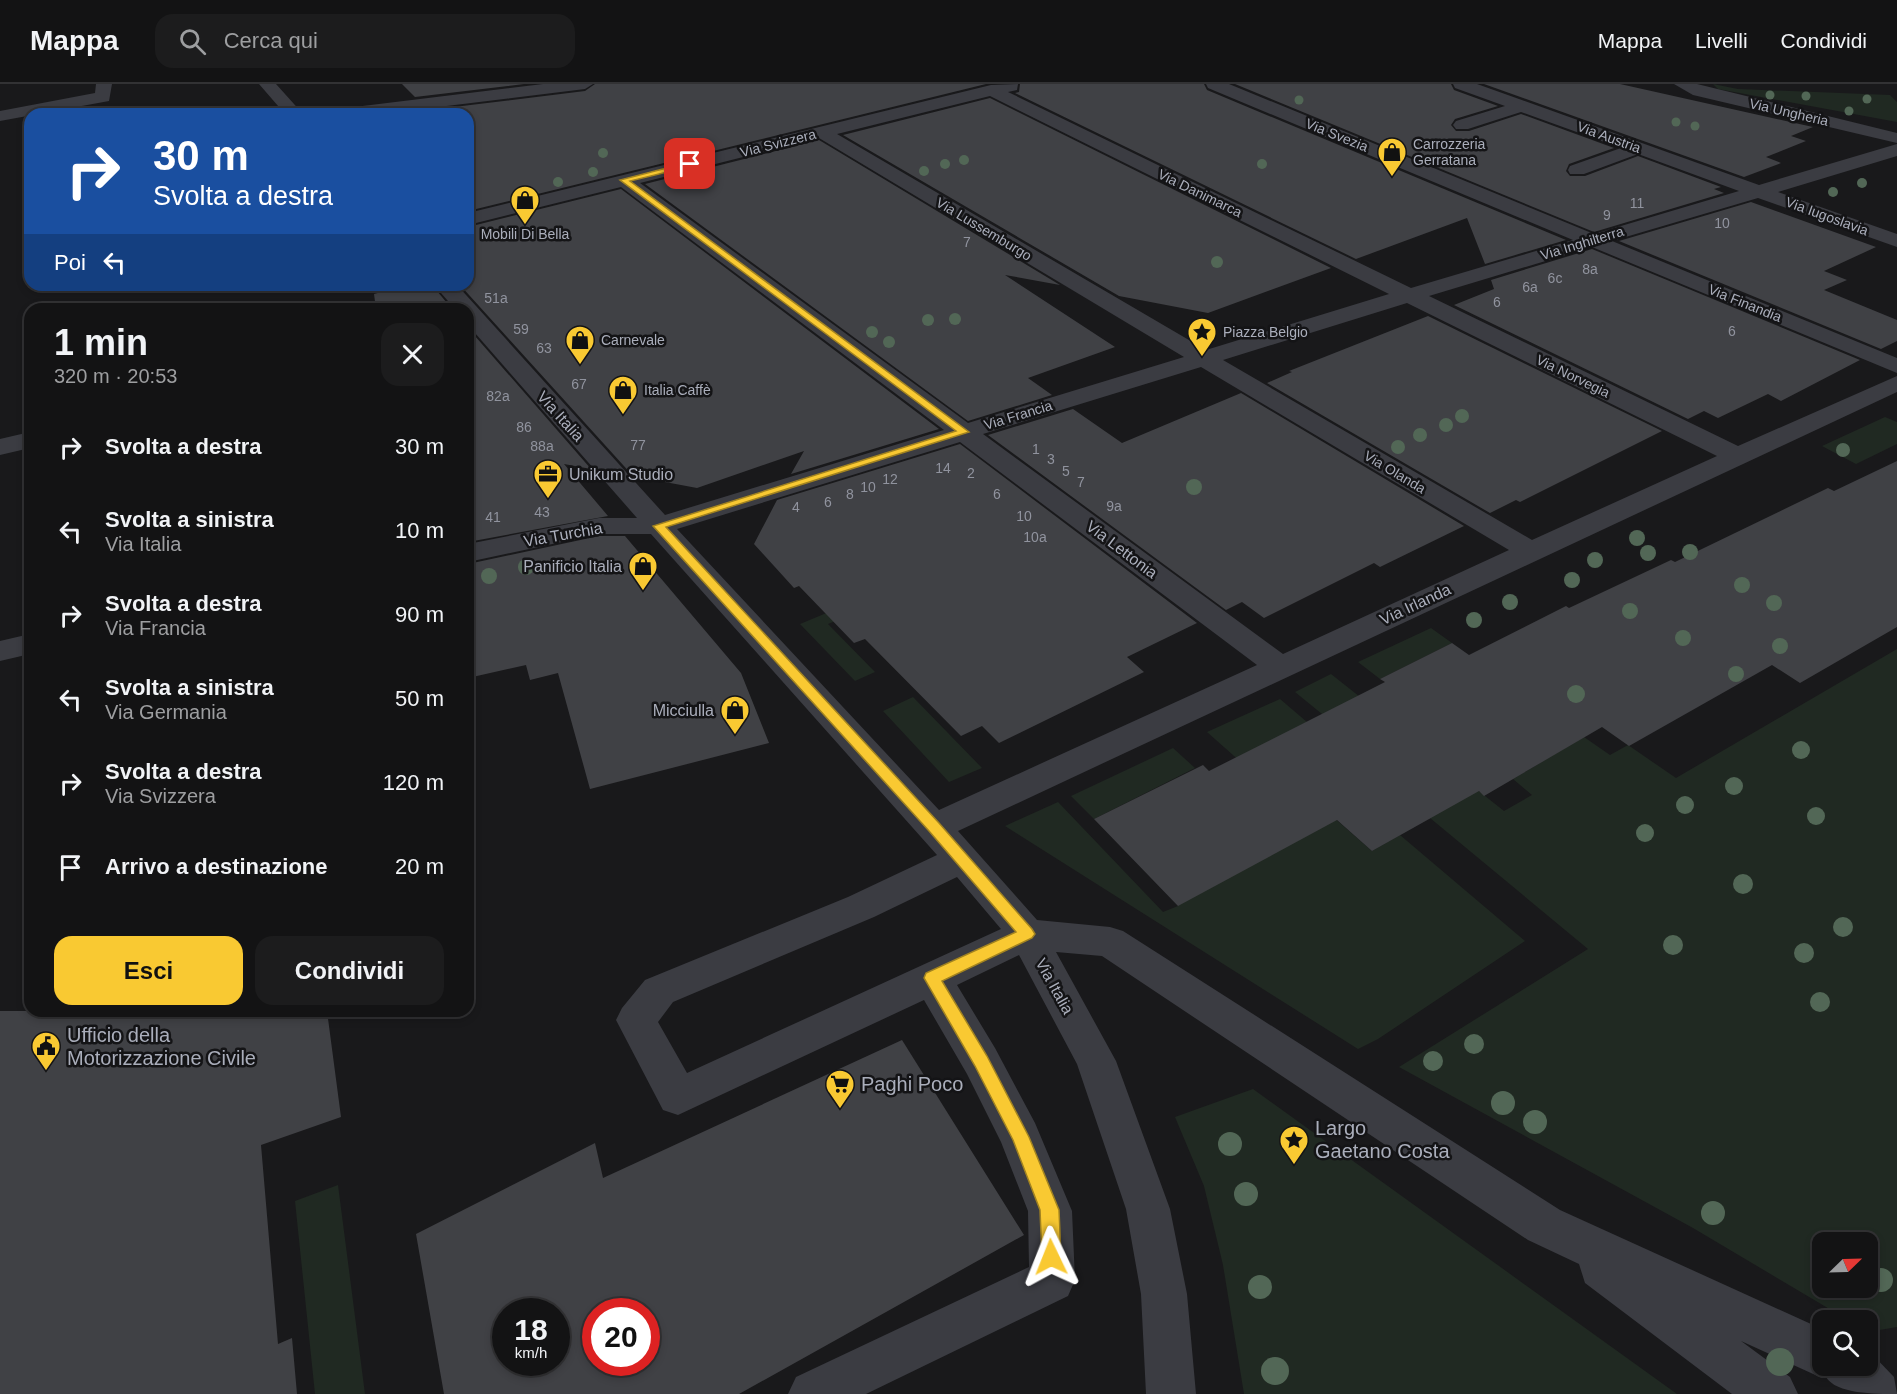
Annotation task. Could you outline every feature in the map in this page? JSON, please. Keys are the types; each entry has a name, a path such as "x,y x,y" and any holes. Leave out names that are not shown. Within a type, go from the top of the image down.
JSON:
{"street":[{"path":"43,108 103,97 104,84"},
{"path":"267,84 289,108"},
{"path":"386,108 580,84"},
{"name":"Via Danimarca","path":"953,84 982,93 1409,296"},
{"name":"Via Svizzera","path":"474,218 1018,84"},
{"name":"Via Svezia","path":"1214,84 1593,240"},
{"name":"Via Austria","path":"1461,84 1757,191"},
{"name":"Via Ungheria","path":"1682,84 1699,91 1897,138"},
{"path":"1462,125 1521,106"},
{"path":"0,116 24,112"},
{"name":"Via Lussemburgo","path":"821,132 1204,358"},
{"path":"1577,170 1637,148"},
{"name":"Via Inghilterra","path":"1204,358 1897,150"},
{"name":"Via Lettonia","path":"624,180 1280,667"},
{"name":"Via Iugoslavia","path":"1757,191 1897,241"},
{"name":"Via Finandia","path":"1593,240 1897,366"},
{"name":"Via Italia","path":"450,291 461,303"},
{"name":"Via Norvegia","path":"1409,296 1737,456"},
{"name":"Via Italia","path":"474,318 659,526 934,827 1027,934 1096,1061 1148,1209 1164,1294 1171,1394"},
{"name":"Via Francia","path":"659,526 1204,358"},
{"name":"Via Olanda","path":"1204,358 1530,551"},
{"name":"Via Irlanda","path":"934,827 1897,383"},
{"path":"0,447 24,441"},
{"name":"Via Turchia","path":"474,552 599,526 659,526"},
{"path":"0,651 24,645"},
{"path":"962,859 861,907 658,991 636,1020 678,1097 1027,934 1110,942 1544,1225 1773,1394"},
{"path":"813,1394 1052,1280 1050,1210 1020,1137 981,1061 932,978"},
{"path":"1544,1225 1812,1349"},
{"path":"1860,1376 1877,1394"}],"shaded area":[{"path":"1713,84 1738,89 1890,95 1897,102 1897,122 1718,89"},
{"path":"1885,417 1897,422 1897,444 1856,464 1822,446"},
{"path":"961,557 916,588 828,624 875,672 855,681 800,624"},
{"path":"1431,628 1452,643 1380,679 1358,662"},
{"path":"1897,649 1897,1327 1878,1330 1878,1310 1831,1310 1693,1228 1399,1067 1588,949 1430,818 1322,714 1295,692 1331,674 1504,811 1532,795 1513,779 1584,737 1610,755 1628,745 1676,778"},
{"path":"913,697 982,768 949,782 883,711"},
{"path":"1280,699 1307,722 1255,749 1372,851 1400,835 1525,941 1378,1039 1358,1049 1005,826 1058,802 1163,912 1178,906 1278,795 1207,732"},
{"path":"1173,748 1195,768 1094,819 1071,796"},
{"path":"1253,1089 1677,1394 1244,1394 1223,1265 1204,1186 1175,1117"},
{"path":"338,1185 365,1394 315,1394 295,1201"}],"building":[{"path":"402,84 524,84 415,97"},
{"path":"595,84 986,84 474,210 474,108 445,108 585,91"},
{"path":"1020,84 1204,84 1207,90 1566,240 1485,264 1467,218 1356,259 1015,93 1019,92"},
{"path":"1235,84 1451,84 1454,90 1498,106 1455,119 1451,125 1456,131 1469,131 1521,114 1614,148 1569,164 1566,171 1570,176 1585,176 1638,156 1721,187 1714,189 1724,193 1594,232"},
{"path":"1484,84 1620,84 1813,127 1791,136 1806,141 1766,157 1781,163 1744,177"},
{"path":"990,98 1331,268 1208,313 1119,296 843,135"},
{"path":"819,140 1060,285 1005,275 1115,347 1028,378 1052,395 968,421 645,184"},
{"path":"621,189 939,429 791,474 804,451 697,488 633,476 465,291 474,291 474,226"},
{"path":"1751,202 1876,247 1824,271 1847,280 1824,290 1897,320 1897,341 1881,349 1619,241"},
{"path":"1592,249 1860,360 1781,401 1768,394 1718,418 1704,411 1688,419 1454,305 1494,289 1491,280"},
{"path":"385,291 437,291 447,303 375,303 374,294"},
{"path":"1428,316 1662,431 1520,502 1516,500 1490,513 1267,383 1292,372 1289,371"},
{"path":"474,335 591,469 564,464 608,516 474,541"},
{"path":"1241,393 1464,526 1380,567 1374,563 1264,618 1242,602 1226,610 988,435 1073,409 1122,443"},
{"path":"960,444 1197,623 1127,657 1144,672 999,743 982,726 961,736 865,639 854,643 799,586 794,588 754,544 777,500"},
{"path":"1897,461 1897,627 1800,683 1772,665 1629,746 1602,727 1484,796 1479,791 1372,851 1337,820 1178,906 1094,819 1203,765 1209,771 1385,682 1380,679 1452,643 1469,655 1566,606 1569,608 1671,560 1675,562 1828,488 1834,491"},
{"path":"599,536 625,536 741,673 769,743 590,789 558,673 530,680 526,665 474,677 474,563"},
{"path":"0,1011 24,1011 24,1017 328,1017 341,1117 261,1145 278,1344 292,1338 297,1394 0,1394"},
{"path":"902,1040 1024,1235 739,1394 444,1394 416,1234 595,1143 603,1178"}],"place":[{"name":"Carrozzeria Gerratana","path":"1392,178"},
{"name":"Mobili Di Bella","path":"525,226"},
{"name":"Piazza Belgio","path":"1202,358"},
{"name":"Carnevale","path":"580,366"},
{"name":"Italia Caffè","path":"623,416"},
{"name":"Unikum Studio","path":"548,500"},
{"name":"Panificio Italia","path":"643,592"},
{"name":"Micciulla","path":"735,736"},
{"name":"Ufficio della Motorizzazione Civile","path":"46,1072"},
{"name":"Paghi Poco","path":"840,1110"},
{"name":"Largo Gaetano Costa","path":"1294,1166"}],"route":[{"path":"690,164 624,180 963,432 659,526 934,827 1027,934 932,978 981,1061 1020,1137 1050,1210 1051,1257"}]}
